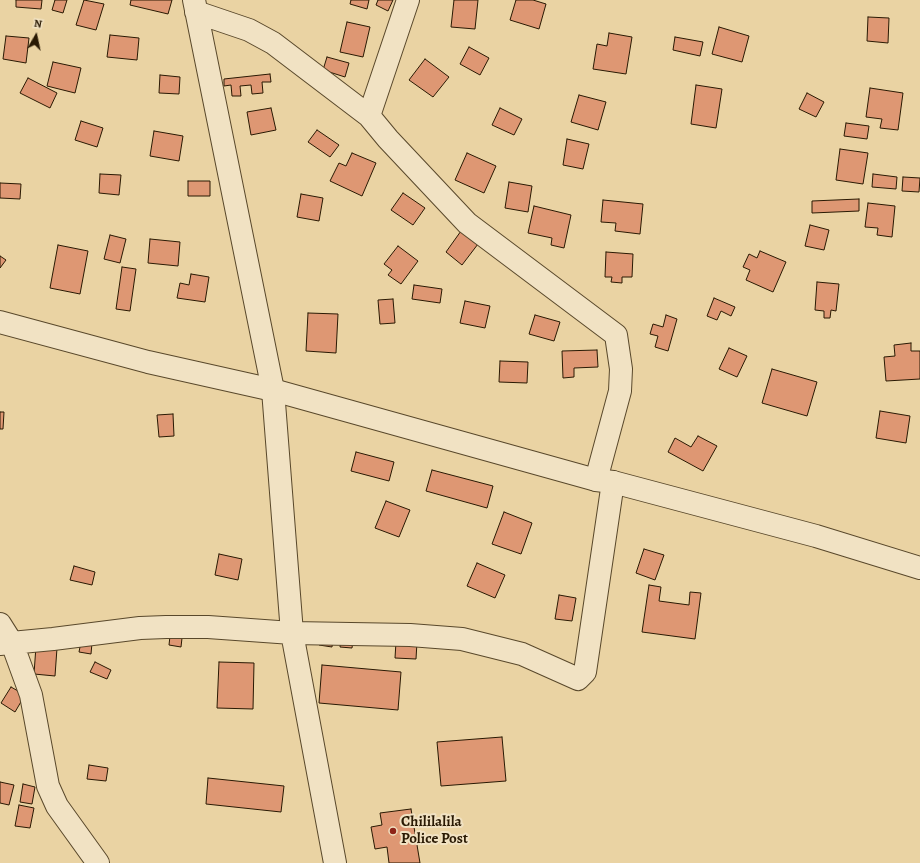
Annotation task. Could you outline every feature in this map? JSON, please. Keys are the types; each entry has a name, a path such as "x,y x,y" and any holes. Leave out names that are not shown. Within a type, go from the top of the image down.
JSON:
{"street":[{"path":"369,116 408,0"},
{"path":"6,644 140,628 166,627 208,627 292,633 410,635 462,638 522,654 578,679 585,672 605,481 620,391 621,369 616,335 467,223 369,116 273,42 195,6"},
{"path":"195,6 273,390 292,633 335,863"},
{"path":"0,322 148,362 273,390 605,481 816,536 920,568"},
{"path":"0,624 6,644 31,696 48,786 57,806 98,863"}],"building":[{"path":"16,0 42,0 41,9 16,7"},
{"path":"55,0 67,0 63,13 52,10"},
{"path":"84,0 104,4 96,30 76,25"},
{"path":"131,0 172,0 168,14 130,5"},
{"path":"351,0 369,0 367,9 350,4"},
{"path":"378,0 393,0 388,11 376,5"},
{"path":"454,0 478,0 475,29 451,27"},
{"path":"516,0 533,0 546,4 539,29 510,20"},
{"path":"868,17 889,18 888,43 867,41"},
{"path":"347,22 370,27 363,57 340,52"},
{"path":"719,27 749,36 742,62 712,54"},
{"path":"609,33 632,37 626,74 593,69 597,44 607,46"},
{"path":"110,35 139,38 137,60 107,57"},
{"path":"6,36 29,38 26,63 3,59"},
{"path":"675,37 703,42 700,56 673,50"},
{"path":"469,47 489,58 480,75 460,64"},
{"path":"327,57 349,63 345,77 323,70"},
{"path":"425,59 449,77 433,97 409,80"},
{"path":"53,62 81,68 75,93 47,86"},
{"path":"270,74 271,82 262,82 263,93 252,94 251,85 240,86 241,96 232,96 231,85 224,86 224,79"},
{"path":"160,75 180,77 179,94 159,93"},
{"path":"28,78 57,93 50,108 20,93"},
{"path":"696,85 722,89 716,128 691,124"},
{"path":"870,88 903,93 898,130 880,128 882,119 866,117"},
{"path":"807,93 824,102 816,117 799,109"},
{"path":"579,95 606,102 598,130 571,122"},
{"path":"271,108 276,130 251,135 247,112"},
{"path":"500,108 522,119 514,135 492,125"},
{"path":"81,121 103,128 97,147 75,140"},
{"path":"846,123 869,126 867,139 844,136"},
{"path":"317,130 339,145 330,157 308,142"},
{"path":"154,131 183,136 179,161 150,156"},
{"path":"567,139 589,144 583,169 563,165"},
{"path":"840,149 868,153 863,184 836,180"},
{"path":"352,153 376,163 362,196 330,181 339,163 346,166"},
{"path":"467,153 496,166 484,193 455,180"},
{"path":"100,174 121,175 119,195 99,193"},
{"path":"873,174 897,177 896,189 872,187"},
{"path":"903,177 920,178 919,192 902,191"},
{"path":"188,181 210,181 210,196 188,196"},
{"path":"509,182 532,186 528,212 505,208"},
{"path":"0,183 21,184 20,199 0,198"},
{"path":"403,193 425,208 413,225 391,210"},
{"path":"301,194 323,198 319,221 297,217"},
{"path":"859,199 859,211 812,213 812,201"},
{"path":"603,200 643,204 640,234 615,231 616,223 601,222"},
{"path":"868,203 895,206 892,237 877,235 878,228 865,227"},
{"path":"534,206 571,215 564,248 551,245 552,238 528,233"},
{"path":"810,225 829,230 824,250 805,246"},
{"path":"461,231 478,244 462,265 446,252"},
{"path":"110,235 126,239 120,263 104,259"},
{"path":"150,239 180,242 178,266 148,263"},
{"path":"58,245 88,251 80,294 50,288"},
{"path":"398,246 418,261 401,284 388,275 392,270 384,264"},
{"path":"760,251 786,262 773,292 746,280 750,270 743,267 749,254 757,258"},
{"path":"606,252 633,254 632,277 622,277 622,283 611,282 612,277 605,277"},
{"path":"0,256 6,260 0,268"},
{"path":"122,267 136,269 130,311 116,309"},
{"path":"191,274 209,277 205,302 177,298 180,283 189,285"},
{"path":"817,282 839,284 836,311 831,310 830,318 824,318 824,311 815,310"},
{"path":"414,285 442,289 440,303 412,299"},
{"path":"714,298 735,307 731,316 721,311 717,320 707,316"},
{"path":"393,299 395,323 380,324 378,300"},
{"path":"465,301 490,306 485,328 460,323"},
{"path":"308,313 338,314 336,353 306,351"},
{"path":"535,315 560,322 554,341 529,334"},
{"path":"666,315 677,319 668,351 655,347 658,336 650,334 653,324 663,327"},
{"path":"911,343 911,351 920,351 920,379 886,381 884,357 895,356 894,345"},
{"path":"729,348 747,356 737,377 719,369"},
{"path":"597,350 598,367 574,368 574,377 563,378 562,351"},
{"path":"500,361 528,362 527,383 499,382"},
{"path":"772,369 817,382 807,416 762,403"},
{"path":"880,411 910,416 906,443 876,438"},
{"path":"0,412 4,412 3,429 0,429"},
{"path":"173,414 174,436 159,437 157,415"},
{"path":"698,436 717,446 703,471 668,452 675,438 691,447"},
{"path":"356,452 394,462 389,481 351,471"},
{"path":"432,470 493,486 487,508 426,491"},
{"path":"386,501 410,510 399,537 375,528"},
{"path":"504,512 532,523 521,554 492,544"},
{"path":"644,549 664,555 655,580 636,573"},
{"path":"219,554 242,559 238,580 215,575"},
{"path":"477,563 505,575 495,598 467,586"},
{"path":"74,566 95,572 92,585 70,580"},
{"path":"649,585 661,587 659,601 689,605 690,592 701,593 695,639 642,632"},
{"path":"559,595 576,598 572,621 555,619"},
{"path":"170,636 182,638 181,647 169,645"},
{"path":"319,637 333,638 332,647 319,645"},
{"path":"341,639 353,640 352,648 340,647"},
{"path":"396,642 417,642 416,659 395,658"},
{"path":"92,643 91,654 79,652 80,647 73,646"},
{"path":"36,646 57,648 55,676 34,674"},
{"path":"95,662 111,670 107,679 90,672"},
{"path":"219,662 254,663 253,709 217,708"},
{"path":"322,665 401,672 398,710 319,703"},
{"path":"11,687 25,695 15,712 1,703"},
{"path":"502,737 506,781 441,786 437,742"},
{"path":"89,765 108,768 106,781 87,779"},
{"path":"208,778 284,786 281,812 206,804"},
{"path":"0,782 14,785 9,805 0,803"},
{"path":"23,784 35,787 32,804 20,802"},
{"path":"19,805 34,808 30,828 15,826"},
{"path":"411,809 420,863 389,863 387,847 375,849 371,827 382,825 380,813"}],"place":[{"name":"Chililalila Police Post","path":"393,831"}]}
